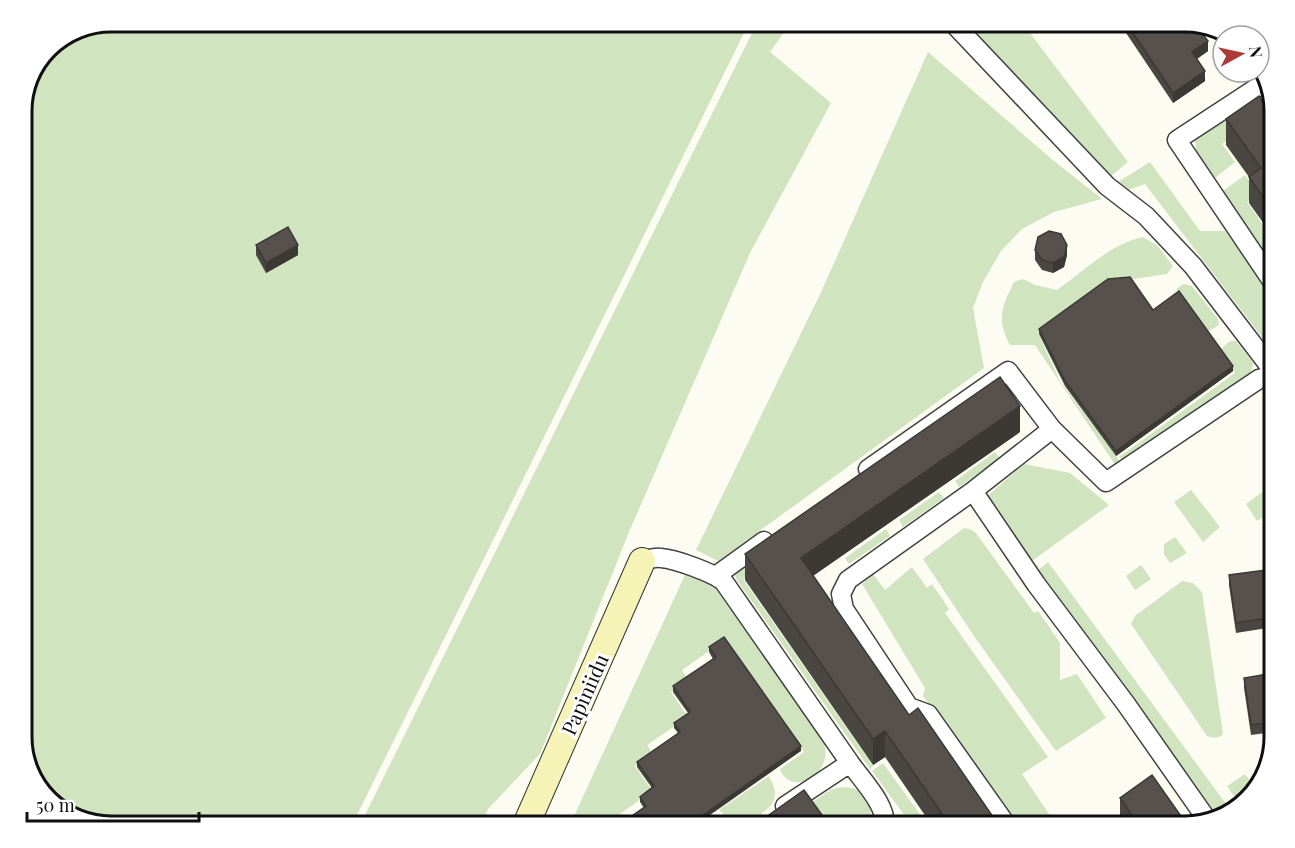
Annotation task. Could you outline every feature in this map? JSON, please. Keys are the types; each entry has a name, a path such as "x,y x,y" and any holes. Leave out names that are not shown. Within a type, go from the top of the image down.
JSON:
{"street":[{"path":"964,32 1107,186 1146,216 1193,266 1264,360"},
{"path":"1259,86 1177,140 1264,269"},
{"path":"856,477 1008,371 1052,429 1106,482 1264,377"},
{"path":"1000,816 928,714 909,707 844,609 841,594 848,580 973,491 1052,429"},
{"path":"973,491 1036,584 1126,704 1203,814"},
{"path":"717,575 780,530"},
{"path":"642,561 665,558 717,575 724,582 879,803 884,816"},
{"name":"Papiniidu","path":"530,816 642,561"},
{"path":"770,816 850,763"}],"green space":[{"path":"100,32 745,32 356,816 100,816 75,808 54,794 37,768 32,743 32,105 34,90 48,62 71,42"},
{"path":"753,32 784,32 770,52 831,103 750,253 629,532 540,754 488,809 485,816 364,816"},
{"path":"968,32 1029,32 1128,162 1111,176 1060,129"},
{"path":"928,52 1054,161 1102,199 1054,212 1022,229 1001,251 983,282 973,308 984,368 718,561 696,550 822,290"},
{"path":"1244,102 1256,120 1222,144 1235,162 1211,181 1197,159 1195,140 1200,133"},
{"path":"1150,162 1200,231 1225,231 1264,285 1264,340 1145,184 1128,190 1118,182"},
{"path":"1245,175 1258,193 1247,202 1264,227 1264,254 1220,193"},
{"path":"1143,237 1158,246 1173,266 1167,274 1106,283 1038,333 1060,381 1121,463 1114,463 1035,345 1010,345 1003,328 1002,313 1014,282 1023,279 1035,285 1057,290 1108,252"},
{"path":"1184,284 1192,286 1218,319 1219,325 1209,331 1176,289"},
{"path":"1230,341 1236,341 1253,363 1251,373 1231,390 1124,461 1119,457 1235,373 1221,349"},
{"path":"995,452 1000,459 959,487 955,481"},
{"path":"1024,464 1070,473 1109,505 1032,561 985,498"},
{"path":"1191,490 1220,527 1203,542 1174,502"},
{"path":"939,492 944,498 903,527 899,520"},
{"path":"1262,492 1264,516 1257,521 1246,504"},
{"path":"964,528 976,533 1034,613 1038,611 1060,643 1060,680 1077,674 1106,718 1056,751 974,636 923,559"},
{"path":"886,529 890,536 849,564 845,558"},
{"path":"1175,537 1187,553 1170,563 1164,554 1164,544"},
{"path":"750,562 763,564 743,579 873,766 870,769 739,583 735,576 736,572"},
{"path":"1048,562 1226,804 1210,812 1038,570"},
{"path":"1141,565 1151,579 1135,590 1126,576"},
{"path":"912,567 927,588 932,584 949,609 945,613 1048,757 1022,774 1050,816 1009,816 959,742 923,696 925,688 862,584 873,574 885,590"},
{"path":"685,575 700,579 715,588 823,739 826,752 824,763 818,772 802,782 793,782 785,778 780,769 804,752 725,640 682,670 688,679 671,692 688,717 647,745 653,754 635,766 652,791 617,816 574,816"},
{"path":"1182,581 1193,583 1202,592 1223,734 1214,738 1207,736 1131,624 1135,616"},
{"path":"883,763 921,816 905,816 872,771"},
{"path":"1245,774 1250,781 1235,798 1227,786"},
{"path":"769,776 775,794 774,800 766,810 756,816 726,816 719,810"},
{"path":"843,787 857,789 865,798 871,810 871,816 792,816 832,789"}],"building":[{"path":"1132,32 1195,32 1202,33 1208,41 1192,52 1205,71 1173,93"},
{"path":"1259,96 1263,102 1264,199 1249,177 1261,168 1226,119"},
{"path":"288,227 298,245 266,263 256,245"},
{"path":"1049,231 1061,234 1067,245 1064,257 1053,263 1042,260 1035,250 1038,237"},
{"path":"1130,277 1153,310 1179,291 1233,366 1116,451 1065,381 1039,329 1108,279"},
{"path":"1000,377 1020,406 801,558 909,715 918,708 992,816 943,816 885,731 873,739 745,554"},
{"path":"1264,570 1264,619 1236,623 1229,575"},
{"path":"724,637 801,746 702,816 632,816 646,806 640,797 654,786 637,762 680,732 674,723 690,712 673,686 716,657 709,647"},
{"path":"1264,675 1264,723 1251,725 1244,678"},
{"path":"1152,775 1181,816 1132,816 1120,798"},
{"path":"804,790 823,816 767,816"}]}
